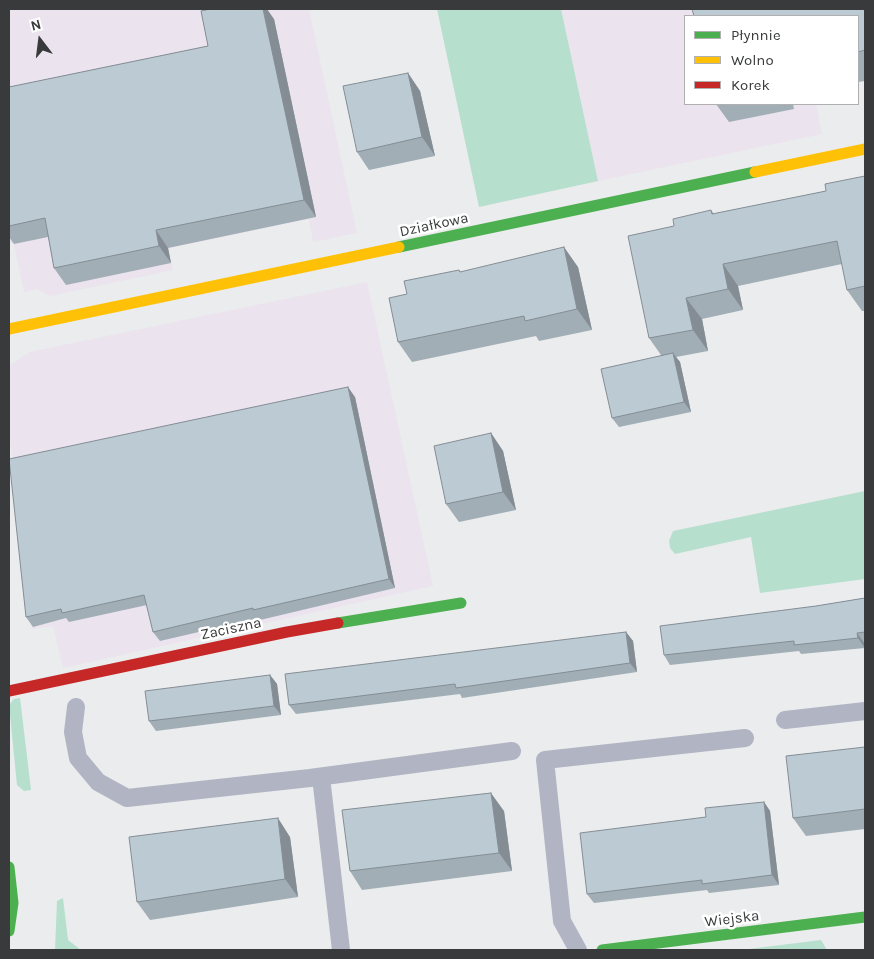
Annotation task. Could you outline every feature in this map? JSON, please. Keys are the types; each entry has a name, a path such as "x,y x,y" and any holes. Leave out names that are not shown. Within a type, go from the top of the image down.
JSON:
{"street":[{"name":"Działkowa","path":"9,329 865,149"},
{"name":"Zaciszna","path":"9,691 287,632 461,603"},
{"path":"9,867 13,903 9,931"},
{"name":"Wiejska","path":"602,950 865,917"}],"lane":[{"path":"76,707 73,732 78,758 98,782 127,798 320,777 512,752"},
{"path":"785,720 865,711"},
{"path":"578,950 562,921 546,760 745,738"},
{"path":"320,777 340,950"}],"shaded area":[{"path":"9,9 309,9 357,233 313,242 309,219 169,248 173,270 50,296 37,289 24,292 14,244 9,242"},
{"path":"561,9 817,9 801,15 684,15 684,105 816,105 822,134 598,181"},
{"path":"367,282 433,586 63,668 53,626 32,629 9,432 9,366 30,352"}],"green space":[{"path":"437,9 561,9 598,181 479,207"},
{"path":"865,491 865,579 760,593 751,537 675,554 670,548 669,541 673,531"},
{"path":"20,698 31,790 24,791 17,785 9,705 14,699"},
{"path":"63,898 68,940 81,950 55,950 57,901"},
{"path":"821,940 827,950 741,950"}],"building":[{"path":"210,9 263,9 304,200 156,230 159,246 54,268 45,218 9,226 9,87 208,46 201,11"},
{"path":"692,9 865,9 865,50 859,52 859,15 694,15"},
{"path":"408,73 422,137 357,152 343,86"},
{"path":"865,176 865,286 847,290 837,241 723,264 728,289 686,298 693,330 649,338 628,236 674,226 673,219 711,210 712,214 826,191 825,184"},
{"path":"564,247 577,309 525,321 524,316 398,342 389,298 407,294 404,281 459,270 460,272"},
{"path":"673,353 684,402 612,418 601,369"},
{"path":"348,387 389,579 253,610 253,608 153,632 144,595 62,613 61,609 26,617 9,459"},
{"path":"491,433 503,492 446,504 434,446"},
{"path":"865,598 865,632 857,633 858,638 794,645 794,641 664,655 660,626"},
{"path":"626,632 630,663 456,688 455,684 289,705 285,674"},
{"path":"270,675 274,706 149,721 145,691"},
{"path":"865,747 865,809 793,818 786,756"},
{"path":"491,793 499,853 350,871 342,810"},
{"path":"764,802 772,875 702,884 702,880 587,894 580,833 706,817 705,808"},
{"path":"278,818 285,879 137,902 129,837"}],"traffic: fast":[{"path":"399,247 755,172"},
{"path":"338,623 461,603"},
{"path":"9,867 13,903 9,931"},
{"path":"602,950 865,917"}],"traffic: slow":[{"path":"755,172 865,149"},
{"path":"9,329 399,247"}],"traffic: jam":[{"path":"9,691 287,632 338,623"}]}
